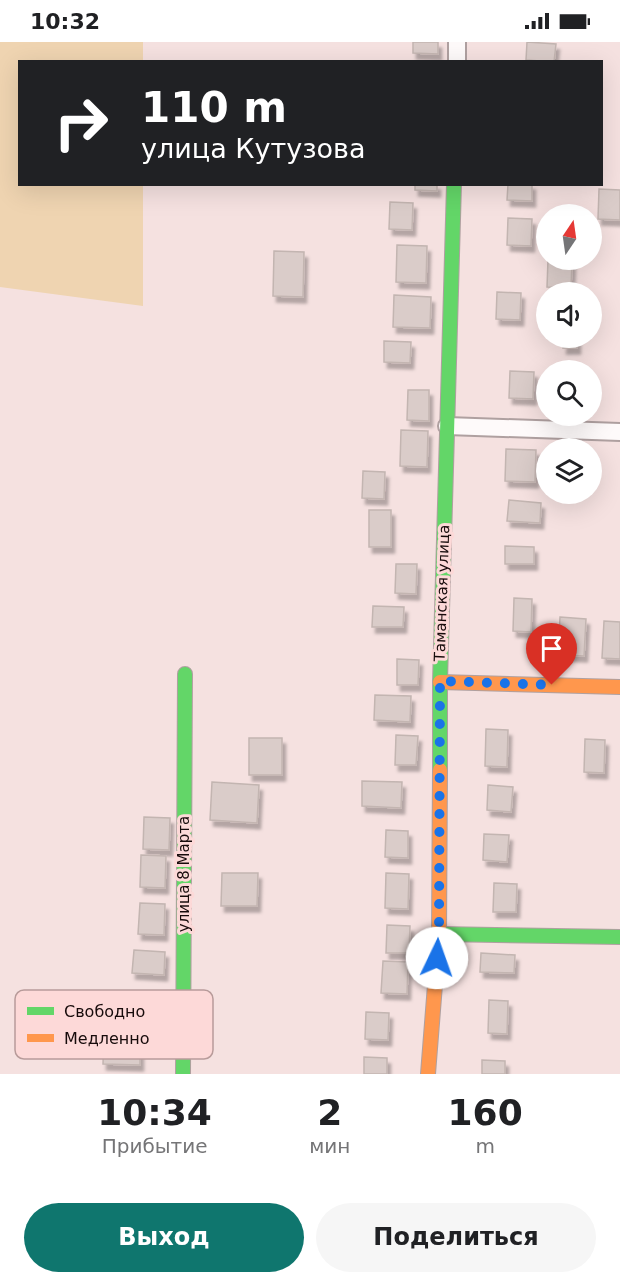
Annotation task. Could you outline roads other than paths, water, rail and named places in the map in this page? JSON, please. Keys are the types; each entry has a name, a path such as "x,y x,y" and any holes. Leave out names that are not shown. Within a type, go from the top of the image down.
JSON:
{"street":[{"path":"457,42 457,60"},
{"name":"Таманская улица","path":"428,1074 439,934 440,681 453,186"},
{"path":"447,426 620,432"},
{"name":"улица 8 Марта","path":"183,990 185,674"},
{"path":"440,681 620,687"},
{"path":"439,934 620,937"},
{"name":"улица 8 Марта","path":"183,1059 183,1074"}]}
